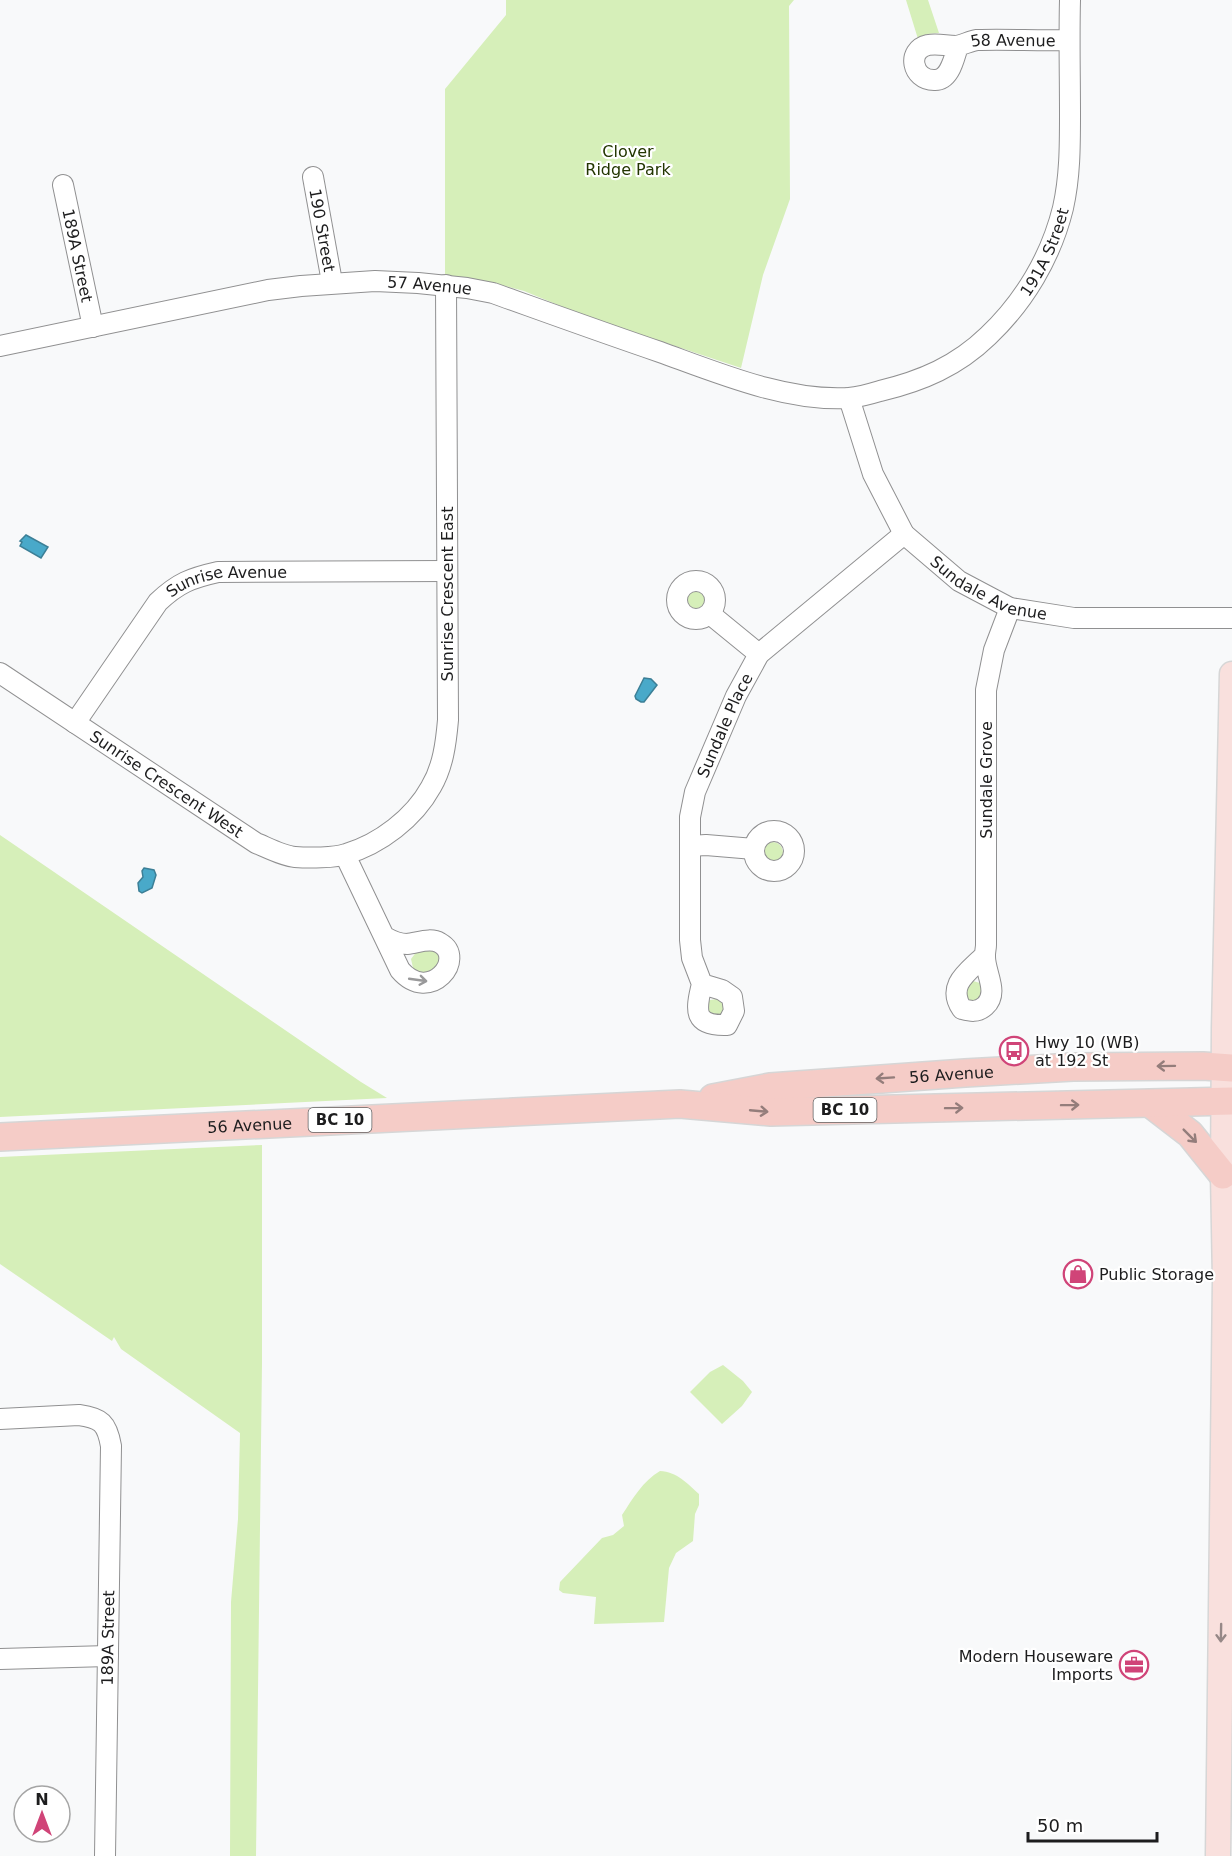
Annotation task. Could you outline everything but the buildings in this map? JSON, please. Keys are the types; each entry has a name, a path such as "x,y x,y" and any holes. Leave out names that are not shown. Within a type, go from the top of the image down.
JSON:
{"highway":[{"name":"56 Avenue","path":"680,1104 770,1087 953,1074 1073,1067 1228,1067"},
{"name":"56 Avenue","path":"0,1137 680,1104 771,1112 1228,1101"},
{"path":"1151,1104 1190,1134 1223,1175"}],"main road":[{"path":"1218,1856 1225,1280 1223,1175 1228,1101 1232,674"}],"street":[{"name":"191A Street","path":"849,398 899,387 932,375 957,361 999,326 1028,290 1051,243 1063,209 1068,180 1070,0"},
{"name":"58 Avenue","path":"958,46 975,40 1070,40"},
{"name":"190 Street","path":"313,177 332,282"},
{"name":"189A Street","path":"63,185 93,327"},
{"name":"57 Avenue","path":"0,346 268,290 332,282 375,281 446,285 493,293 744,381 782,391 849,398"},
{"name":"Sunrise Crescent East","path":"345,855 383,838 414,812 431,788 446,744 448,720 446,285"},
{"name":"Sundale Avenue","path":"849,398 873,474 904,534 959,581 1010,608 1074,618 1232,618"},
{"name":"Sundale Place","path":"702,984 692,958 690,817 695,792 736,696 759,654 904,534"},
{"name":"Sunrise Avenue","path":"75,723 158,602 174,587 194,577 218,572 447,572"},
{"name":"Sundale Grove","path":"984,956 986,945 986,690 994,650 1010,608"},
{"path":"710,614 759,654"},
{"name":"Sunrise Crescent West","path":"0,673 256,843 293,857 345,855"},
{"path":"690,846 754,849"},
{"path":"345,855 385,937"},
{"name":"189A Street","path":"0,1419 79,1415 92,1417 102,1422 109,1432 111,1446 105,1856"},
{"path":"0,1659 108,1656"}],"green space":[{"name":"Clover Ridge Park","path":"506,0 794,0 789,6 790,199 763,275 741,368 585,316 524,291 445,275 445,89 506,15"},
{"path":"906,0 928,0 939,33 927,34 918,39"},
{"path":"695,590 702,593 705,600 702,607 695,610 688,607 685,600 688,593"},
{"path":"0,835 361,1082 387,1098 0,1117"},
{"path":"769,842 777,842 783,848 783,856 777,862 769,862 763,856 763,848"},
{"path":"426,947 438,950 441,964 427,972 420,973 413,968 411,959 417,951"},
{"path":"973,981 980,983 984,989 978,1001 968,1001 963,989"},
{"path":"717,999 723,1002 725,1008 721,1017 712,1018 705,1005 710,1000"},
{"path":"262,1145 262,1363 256,1856 230,1856 231,1602 238,1519 240,1433 121,1349 114,1337 112,1341 0,1264 0,1157"},
{"path":"723,1365 743,1381 752,1392 742,1406 722,1424 690,1392 710,1372"},
{"path":"660,1471 677,1476 699,1494 693,1541 676,1553 669,1568 664,1622 594,1624 596,1597 563,1593 559,1590 560,1582 602,1538 613,1535 624,1526 622,1515 630,1502 643,1485"}],"water":[{"path":"26,535 48,547 41,558 20,546 22,542 20,541"},
{"path":"644,678 651,679 657,685 644,702 641,702 635,696"},
{"path":"144,868 154,870 156,875 152,888 142,893 139,891 138,883 143,877"}],"place":[{"name":"Hwy 10 (WB) at 192 St","path":"1014,1051"},
{"name":"Public Storage","path":"1078,1274"},
{"name":"Modern Houseware Imports","path":"1134,1665"}]}
